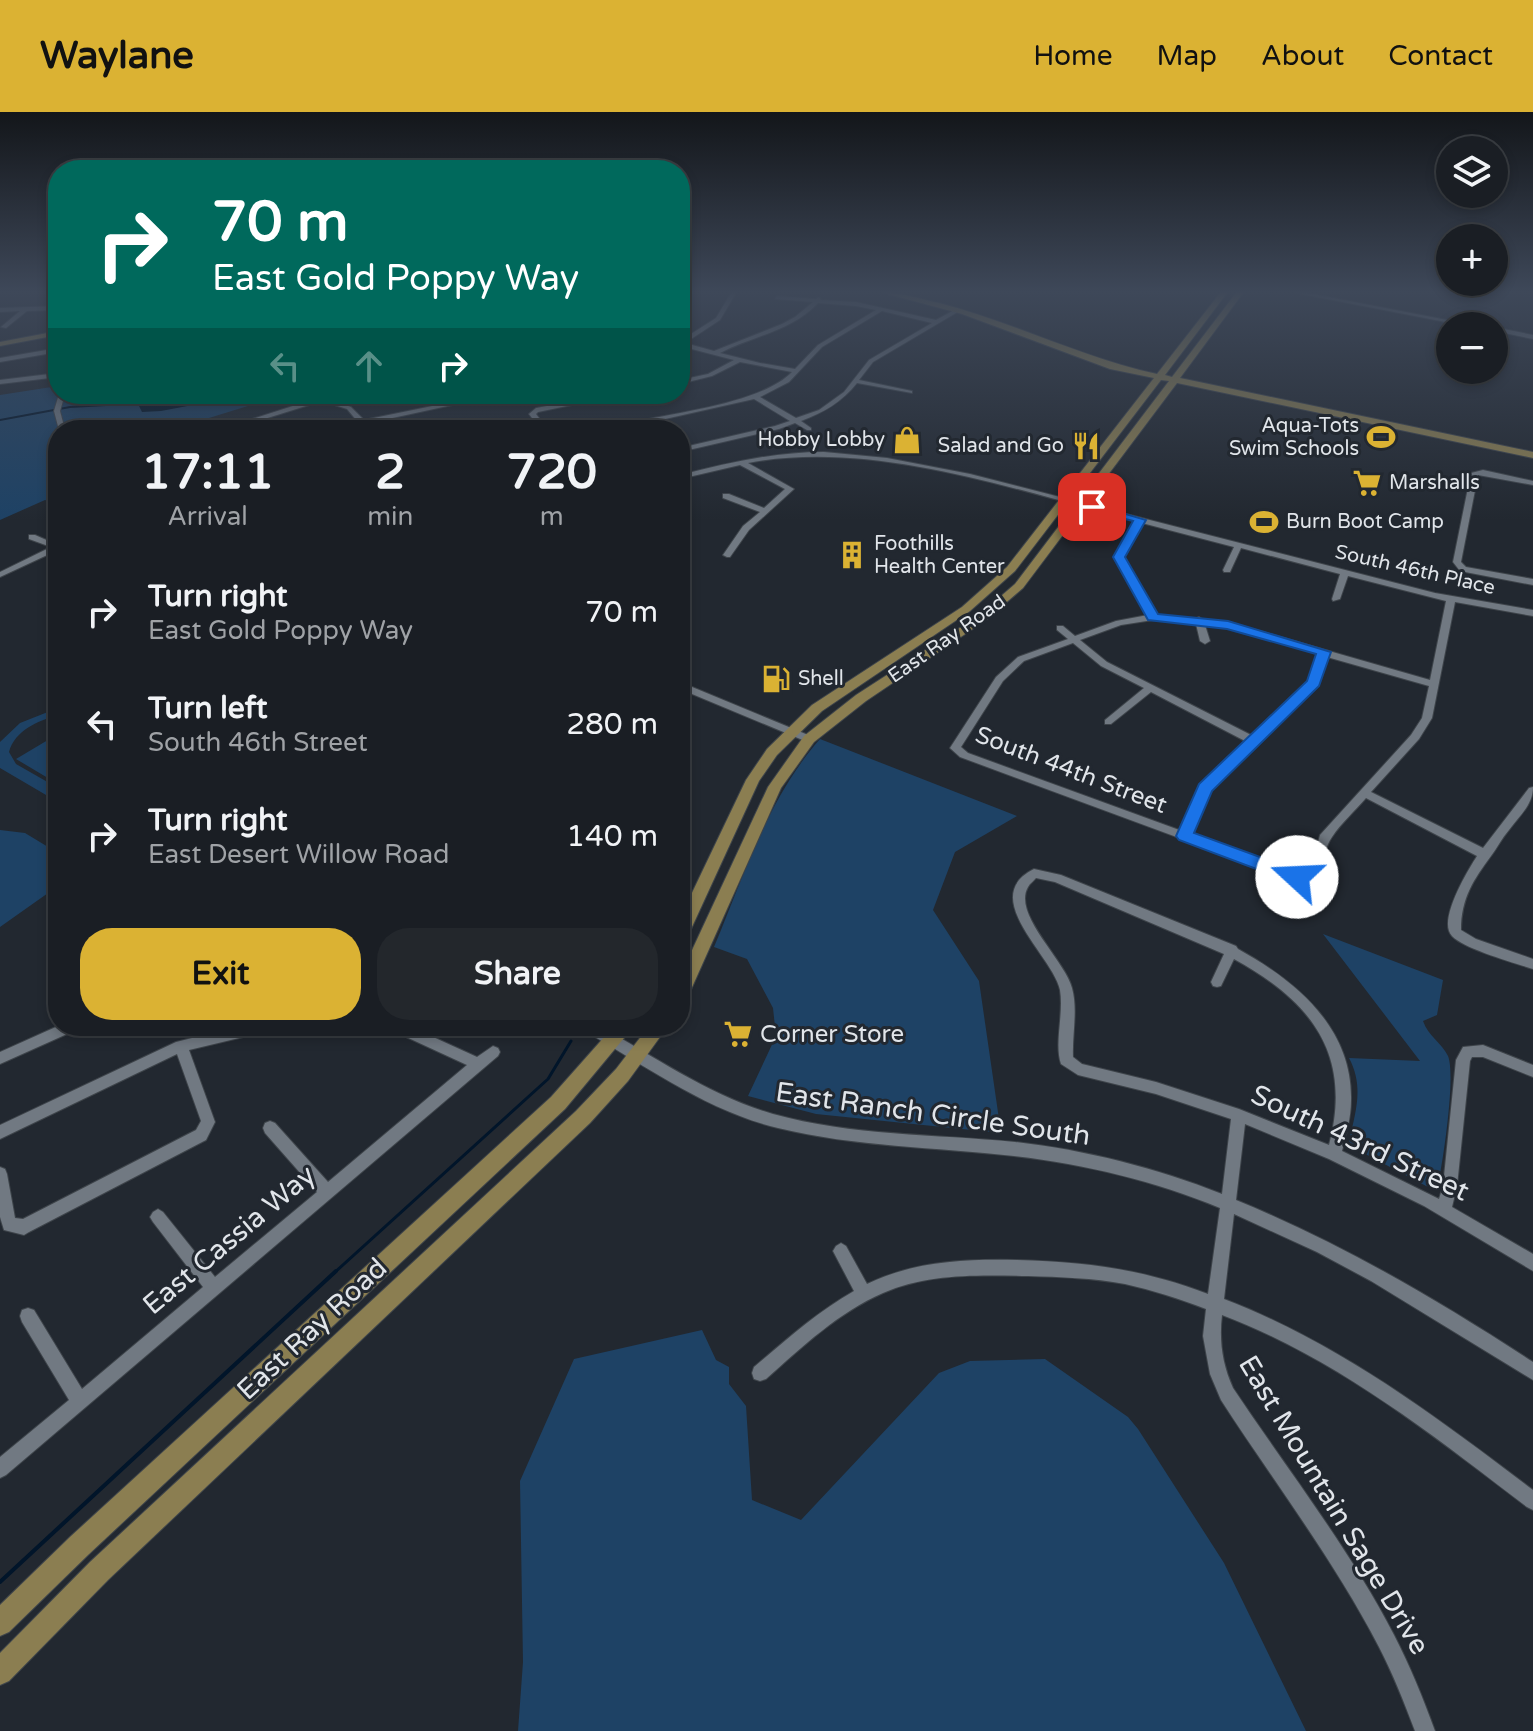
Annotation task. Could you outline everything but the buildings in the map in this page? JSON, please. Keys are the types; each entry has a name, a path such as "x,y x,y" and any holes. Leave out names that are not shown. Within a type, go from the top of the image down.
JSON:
{"main road":[{"path":"1127,369 1533,455"},
{"name":"East Ray Road","path":"690,914 753,780 791,731 840,690 943,625 985,594 1017,563 1167,369"},
{"name":"East Ray Road","path":"690,972 775,787 809,739 861,698 1003,600 1030,575 1184,369"},
{"name":"East Ray Road","path":"0,1623 79,1546 627,1042"},
{"name":"East Ray Road","path":"0,1672 99,1571 583,1117 627,1042"},
{"path":"367,1281 385,1301"}],"street":[{"path":"690,380 722,369"},
{"path":"782,369 795,371"},
{"path":"652,420 756,397 787,381 797,369"},
{"path":"690,448 796,421 830,405 865,369"},
{"path":"0,382 48,376"},
{"path":"855,381 910,392"},
{"path":"756,397 809,429"},
{"path":"256,420 308,404"},
{"path":"338,404 349,408 360,420"},
{"path":"366,420 447,404"},
{"path":"537,420 532,414 536,410 564,404"},
{"name":"South 46th Place","path":"690,475 746,462 808,454 856,457 970,476 1451,599 1533,613"},
{"path":"727,555 746,528 790,489 746,462"},
{"path":"1533,483 1477,472 1457,562 1463,569 1533,582"},
{"path":"726,496 765,511"},
{"path":"1140,520 1120,552 1120,569 1153,617"},
{"path":"32,537 48,543"},
{"path":"1227,570 1239,545"},
{"path":"0,575 48,552"},
{"path":"1336,599 1345,573"},
{"path":"1451,599 1435,685 1423,727 1364,793 1486,855"},
{"path":"1072,638 1119,623 1153,617 1199,620 1435,685"},
{"path":"1199,620 1205,641"},
{"path":"1060,628 1104,664 1254,741"},
{"name":"South 44th Street","path":"1072,638 1031,654 1013,665 999,679 955,748 964,755 1309,879 1315,873 1324,838 1364,793"},
{"path":"1185,836 1205,788 1314,683 1324,652"},
{"path":"1108,722 1150,688"},
{"path":"690,689 809,739"},
{"path":"1533,791 1486,855 1460,899 1453,920 1455,932 1472,942 1533,964"},
{"name":"South 43rd Street","path":"1232,950 1057,878 1034,873 1025,883 1018,904 1025,922 1058,967 1066,988 1066,1060 1078,1069 1156,1088 1239,1115 1334,1154 1444,1210 1533,1263"},
{"path":"1217,982 1232,950 1256,963 1302,1000 1320,1023 1335,1052 1344,1096 1334,1154"},
{"path":"0,1058 49,1036"},
{"path":"0,1132 181,1046 222,1036"},
{"path":"418,1036 478,1064"},
{"name":"East Ranch Circle South","path":"627,1042 717,1098 776,1121 815,1130 1025,1150 1093,1162 1227,1202 1372,1271 1533,1372"},
{"path":"0,1174 9,1225 24,1227 201,1135 208,1122 181,1046"},
{"path":"1444,1210 1450,1186 1463,1060 1468,1051 1483,1051 1533,1071"},
{"name":"East Cassia Way","path":"0,1469 493,1052"},
{"name":"East Mountain Sage Drive","path":"1239,1115 1211,1336 1213,1357 1222,1384 1379,1627 1405,1677 1425,1731"},
{"path":"270,1128 327,1192"},
{"path":"158,1217 214,1288"},
{"path":"841,1251 864,1294"},
{"path":"760,1373 812,1328 864,1294 933,1270 1017,1268 1126,1277 1215,1304 1306,1348 1427,1422 1533,1501"},
{"path":"28,1316 79,1400"}],"shaded area":[{"path":"48,388 48,404 254,404 202,420 48,420 48,501 0,520 0,395"},
{"path":"141,404 198,404 142,412"},
{"path":"48,712 48,719 22,732 9,752 16,764 48,782 48,796 0,768 0,742 20,723"},
{"path":"820,739 1017,816 955,852 933,910 979,981 1001,1133 816,1114 748,1096 776,1036 773,1008 747,959 714,947 772,812 786,786"},
{"path":"48,740 48,778 16,759"},
{"path":"0,830 25,833 48,847 48,893 0,927"},
{"path":"1323,934 1443,980 1437,1015 1423,1021 1448,1056 1450,1066 1448,1119 1438,1185 1428,1187 1352,1147 1349,1141 1357,1089 1349,1058 1420,1061"},
{"path":"702,1330 716,1360 729,1367 729,1384 746,1406 752,1500 801,1520 939,1373 970,1361 1045,1359 1128,1417 1138,1429 1224,1563 1306,1731 518,1731 523,1662 520,1481 574,1359"}],"waterway":[{"path":"0,420 70,407 125,404"},
{"path":"334,1273 548,1079 571,1041"},
{"path":"0,1582 336,1271"}],"place":[{"name":"Aqua-Tots Swim Schools","path":"1381,437"},
{"name":"Hobby Lobby","path":"907,440"},
{"name":"Salad and Go","path":"1086,446"},
{"name":"Marshalls","path":"1367,483"},
{"name":"Burn Boot Camp","path":"1264,522"},
{"name":"Foothills Health Center","path":"852,555"},
{"name":"Shell","path":"776,679"},
{"name":"Corner Store","path":"738,1034"}],"route":[{"path":"1092,507 1140,520 1119,557 1123,569 1153,617 1228,625 1324,652 1314,683 1205,788 1185,836 1297,877"}]}
